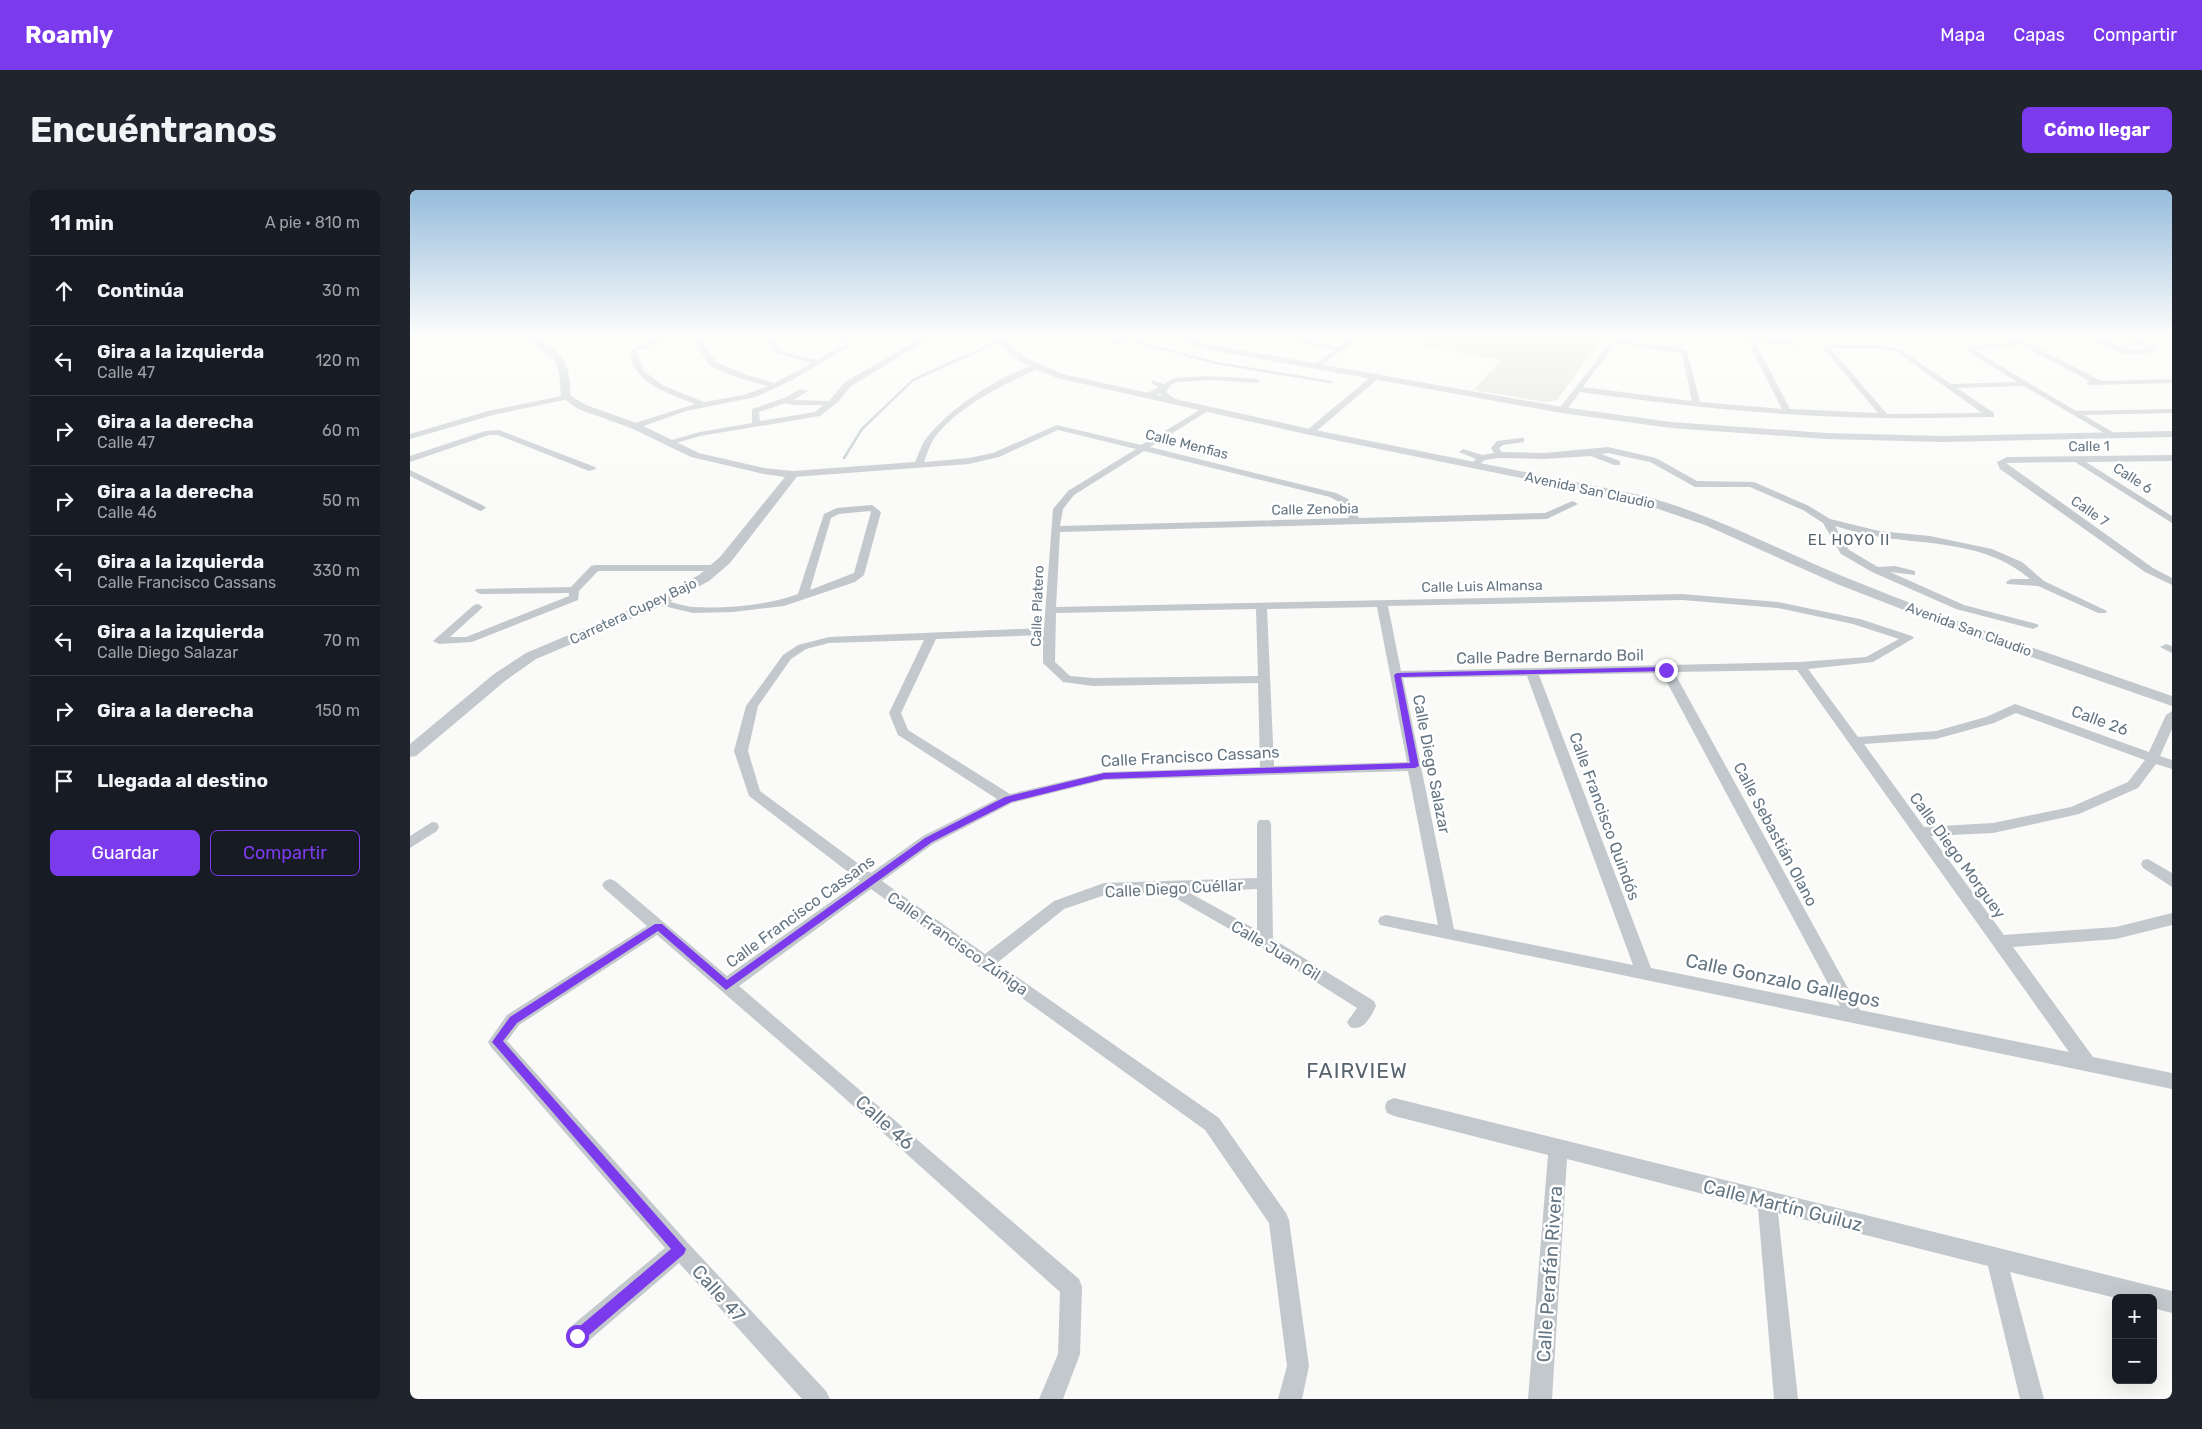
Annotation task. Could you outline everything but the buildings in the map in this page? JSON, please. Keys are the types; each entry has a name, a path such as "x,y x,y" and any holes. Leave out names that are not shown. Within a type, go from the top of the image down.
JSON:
{"street":[{"path":"675,393 702,404"},
{"path":"635,426 678,410 702,404 729,402 756,393"},
{"path":"756,424 755,411 787,400 799,393"},
{"path":"669,442 700,434 817,414 840,393"},
{"path":"918,465 932,437 960,408 982,393"},
{"name":"Avenida San Claudio","path":"1138,393 1310,432 1478,462 1640,499 1680,511 1751,539 1842,581 1976,633 2172,701"},
{"path":"1145,395 1151,393"},
{"path":"1164,393 1175,402"},
{"path":"1310,432 1356,393"},
{"path":"1469,393 1562,410 1671,425 1826,436 1943,439 2172,434"},
{"path":"1562,410 1575,393"},
{"path":"1613,393 1697,404 1885,416 1991,415 1962,393"},
{"path":"1695,393 1697,404"},
{"path":"1778,393 1787,410"},
{"path":"1865,393 1885,416"},
{"path":"2041,393 2111,435"},
{"path":"410,437 491,413 566,397 582,407 635,426 695,455 764,471 793,474"},
{"path":"787,400 793,404 831,403"},
{"name":"Calle Platero","path":"1205,409 1071,493 1058,509 1055,529 1049,631 1049,663 1067,679 1093,682 1264,679"},
{"path":"2074,413 2172,411"},
{"name":"Calle Menfias","path":"793,474 969,461 996,455 1057,427 1333,495 1345,501 1356,522"},
{"path":"410,459 488,433 499,432 592,469"},
{"path":"1498,456 1495,448 1500,443 1521,440"},
{"path":"1464,452 1478,462 1498,456 1544,456 1608,450 1653,460 1695,484 1751,484 1806,508 1827,521 1879,534 1930,539 1988,551 2018,564 2040,583 2102,611"},
{"path":"1592,452 1617,463"},
{"path":"2162,458 2172,464"},
{"name":"Calle 1","path":"2007,460 2172,458"},
{"name":"Calle 7","path":"2007,460 2001,462 2003,467 2149,570 2172,582"},
{"name":"Calle 6","path":"2078,460 2172,520"},
{"path":"410,474 481,508"},
{"name":"Carretera Cupey Bajo","path":"410,752 514,666 531,656 688,588 717,568 793,474"},
{"name":"Calle Zenobia","path":"1055,529 1547,516 1573,504"},
{"path":"659,602 693,610 733,609 784,603 803,597 851,580 858,575 876,512 872,508 837,511 827,516 803,597"},
{"path":"1827,521 1844,552 1876,570 1960,607 2033,626"},
{"path":"478,607 439,641 468,640 574,598 574,590 595,568 717,568"},
{"path":"1876,570 1894,569 1911,573"},
{"path":"2011,582 2040,583"},
{"path":"480,591 574,590"},
{"name":"Calle Luis Almansa","path":"1051,610 1682,597 1778,604 1856,621 1908,638"},
{"name":"Calle Diego Salazar","path":"1382,603 1447,932"},
{"path":"1261,605 1267,770"},
{"name":"Calle Francisco Zúñiga","path":"1049,631 829,640 802,647 787,657 752,706 742,751 754,793 871,881 1212,1124 1279,1220 1298,1366 1290,1399"},
{"path":"932,635 894,713 903,732 1008,799"},
{"name":"Calle Padre Bernardo Boil","path":"1397,675 1800,666 1869,660 1908,638"},
{"name":"Calle Diego Morguey","path":"1800,666 2088,1064"},
{"name":"Calle Sebastián Olano","path":"1666,670 1854,1016"},
{"name":"Calle Francisco Quindós","path":"1532,672 1644,972"},
{"name":"Calle 26","path":"1855,741 1936,735 1990,720 2015,708 2172,765"},
{"path":"1920,832 1994,828 2074,811 2133,785 2153,758 2172,715"},
{"name":"Calle Francisco Cassans","path":"726,986 928,840 1008,799 1104,776 1415,766"},
{"path":"1264,824 1264,942"},
{"path":"410,843 432,827"},
{"path":"2148,864 2172,881"},
{"name":"Calle Diego Cuéllar","path":"986,963 1060,904 1104,889 1264,883"},
{"name":"Calle 46","path":"610,886 836,1078 1071,1287 1069,1354 1051,1399"},
{"name":"Calle Juan Gil","path":"1165,886 1264,942 1368,1006 1356,1022"},
{"path":"2000,942 2116,933 2172,919"},
{"name":"Calle Gonzalo Gallegos","path":"1386,921 2172,1081"},
{"name":"Calle 47","path":"659,926 514,1020 497,1042 680,1249 818,1399"},
{"name":"Calle Martín Guiluz","path":"1394,1107 2172,1302"},
{"name":"Calle Perafán Rivera","path":"1540,1399 1558,1149"},
{"path":"1767,1201 1786,1399"},
{"path":"577,1336 680,1249"},
{"path":"1996,1258 2032,1399"}],"shaded area":[{"path":"1494,393 1562,393 1557,400 1545,402"}],"waterway":[{"path":"844,458 862,429 899,393"}],"district":[{"name":"EL HOYO II","path":"1849,540"},
{"name":"FAIRVIEW","path":"1357,1071"}],"route":[{"path":"577,1336 680,1249 497,1042 514,1020 659,926 726,986 928,840 1008,799 1104,776 1415,766 1397,675 1666,670"}]}
